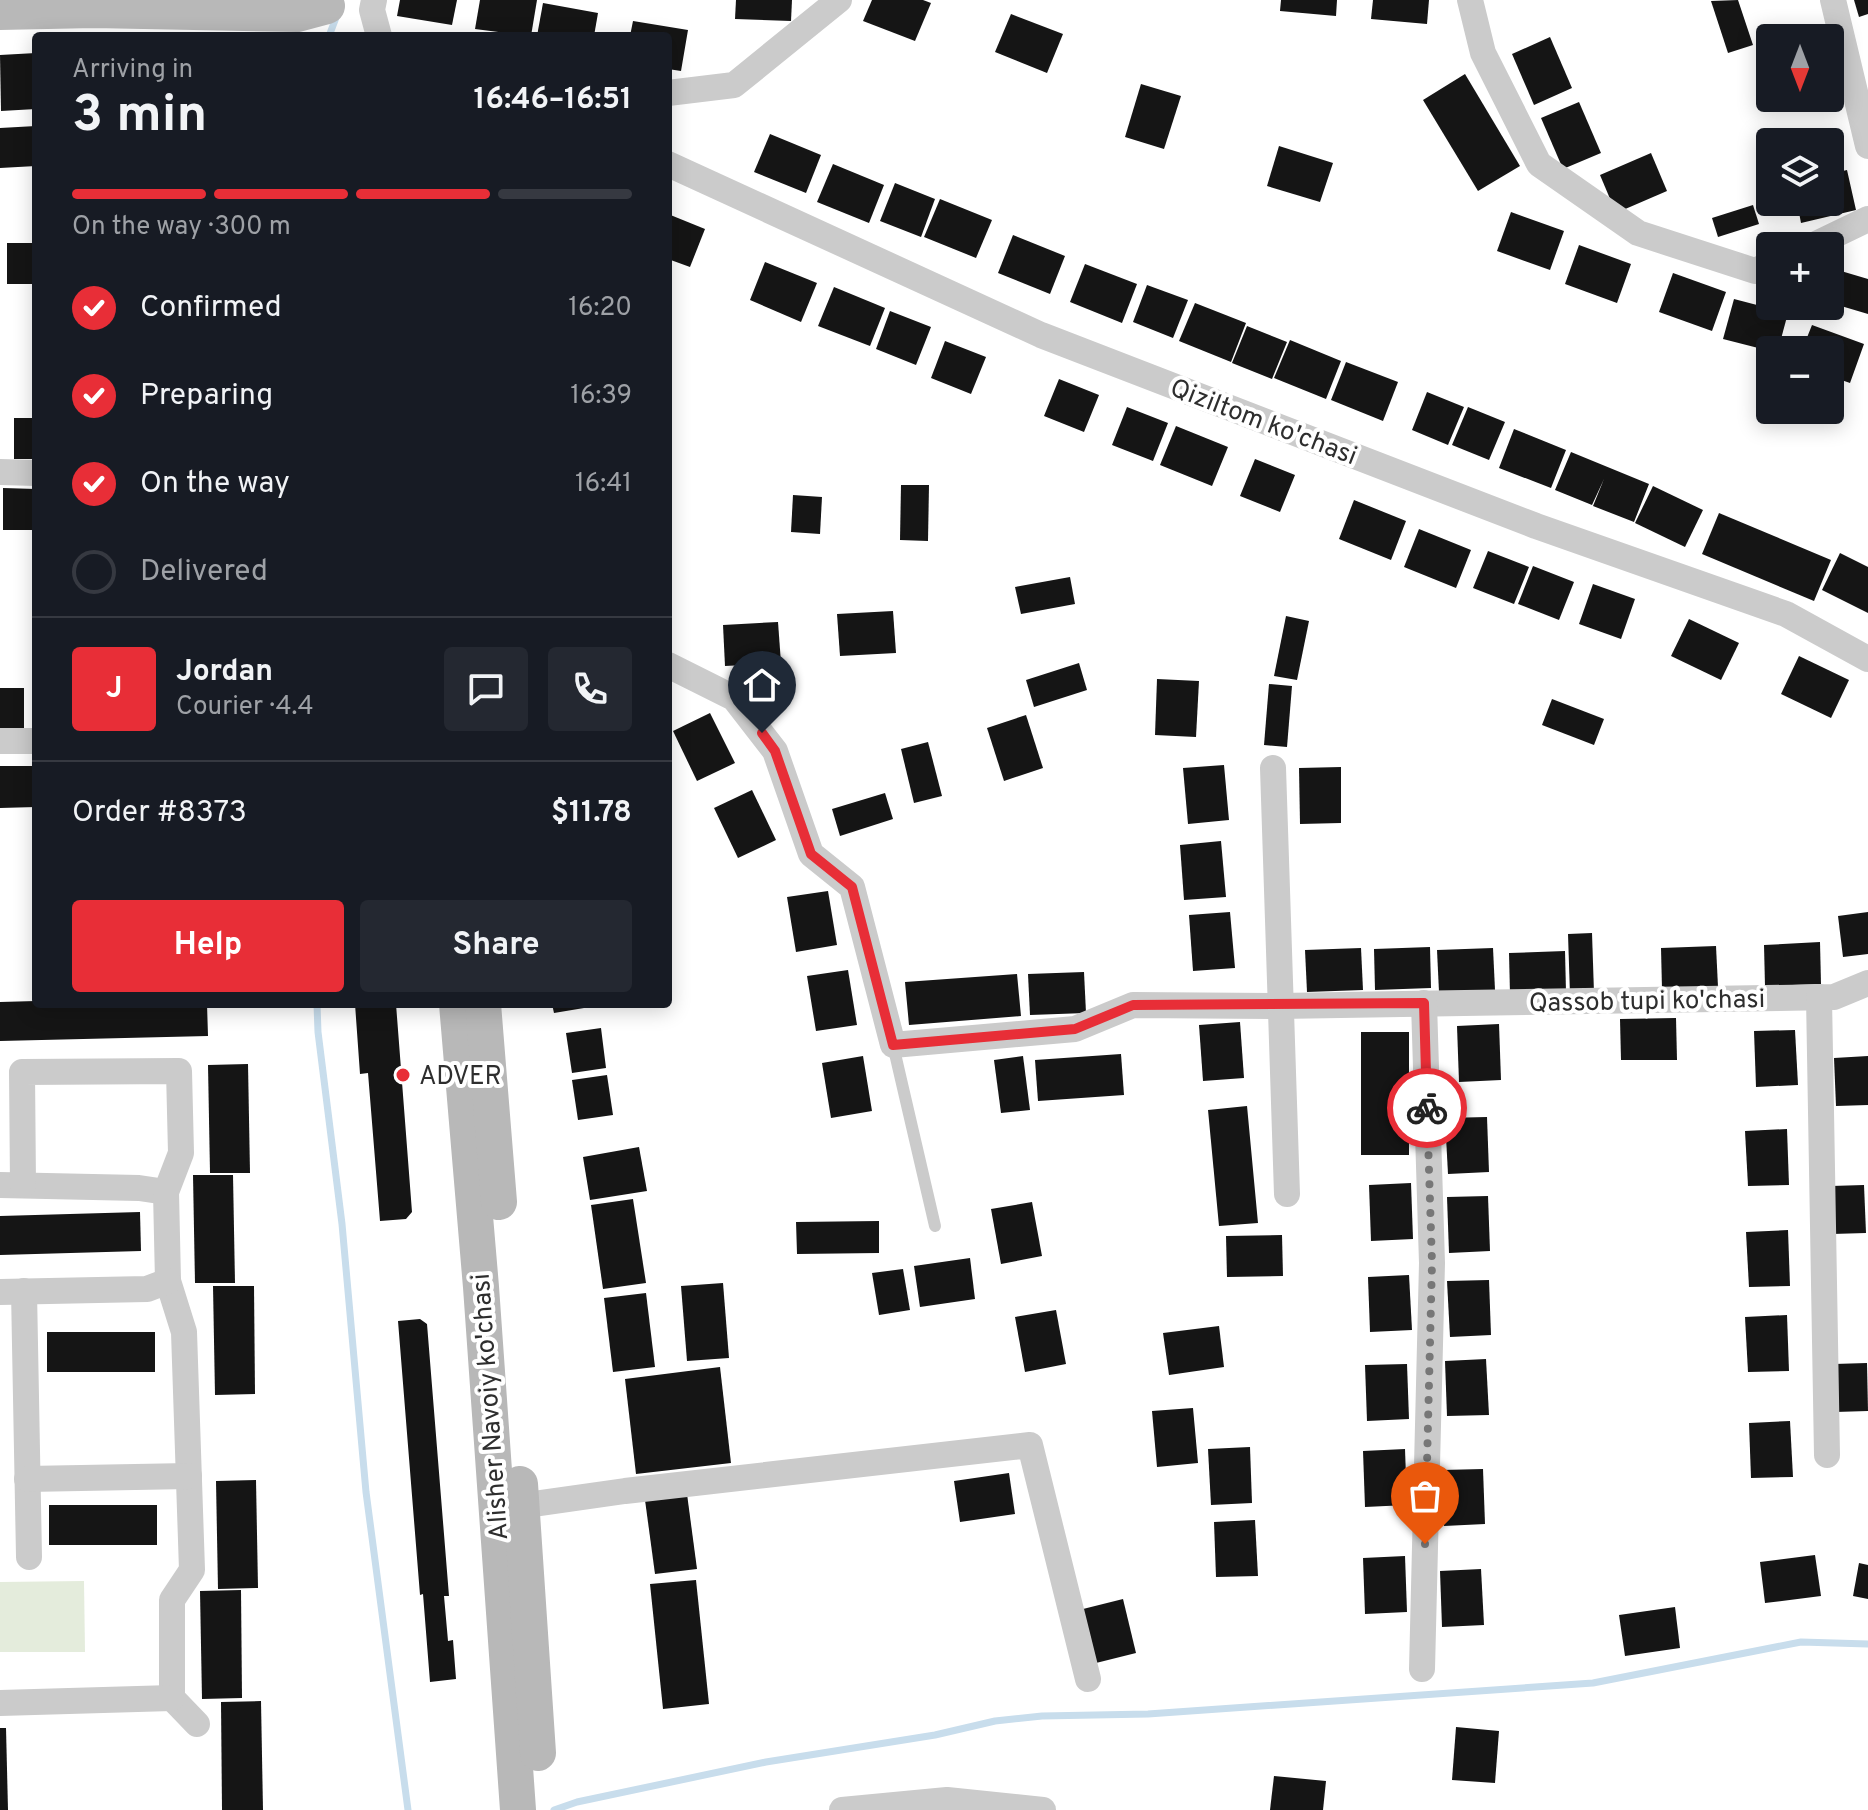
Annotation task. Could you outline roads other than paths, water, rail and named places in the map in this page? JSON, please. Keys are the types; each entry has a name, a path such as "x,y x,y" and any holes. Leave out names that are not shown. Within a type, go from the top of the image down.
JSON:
{"main road":[{"path":"0,12 94,10 314,15"},
{"name":"Alisher Navoiy ko'chasi","path":"457,1008 509,1508"},
{"name":"Alisher Navoiy ko'chasi","path":"483,1008 509,1508 529,1807"}],"street":[{"path":"374,0 372,10 378,32"},
{"path":"672,93 734,85 839,0"},
{"path":"1470,0 1483,53 1539,164 1638,233 1756,271"},
{"path":"1833,0 1868,146"},
{"name":"Qiziltom ko'chasi","path":"672,166 1041,335 1536,526 1786,614 1868,659"},
{"path":"1841,232 1868,219"},
{"path":"0,472 32,473"},
{"path":"672,668 734,698 775,751 811,854 852,887 893,1045"},
{"path":"0,741 32,741"},
{"path":"1273,768 1287,1194"},
{"name":"Qassob tupi ko'chasi","path":"893,1045 1075,1029 1133,1005 1279,1006 1834,997 1868,983"},
{"path":"1819,997 1827,1455"},
{"path":"1422,1669 1432,1263 1424,1003"},
{"path":"166,1192 139,1188 12,1185 22,1072 179,1071 181,1153 166,1192 168,1281 184,1332 192,1570 172,1600 172,1698 197,1724"},
{"path":"29,1557 27,1479 12,1292 147,1289 168,1281"},
{"path":"509,1508 625,1491 1030,1445 1088,1679"},
{"path":"27,1479 189,1476"},
{"path":"0,1703 172,1698"},
{"path":"842,1810 947,1800 1043,1810"}],"lane":[{"path":"893,1045 935,1226"}],"waterway":[{"path":"331,32 337,15"},
{"path":"317,1008 342,1224 366,1492 408,1810"},
{"path":"554,1810 577,1802 766,1762 935,1735 995,1721 1042,1716 1148,1714 1593,1683 1801,1642 1868,1644"}],"place":[{"name":"ADVER","path":"403,1075"}]}
